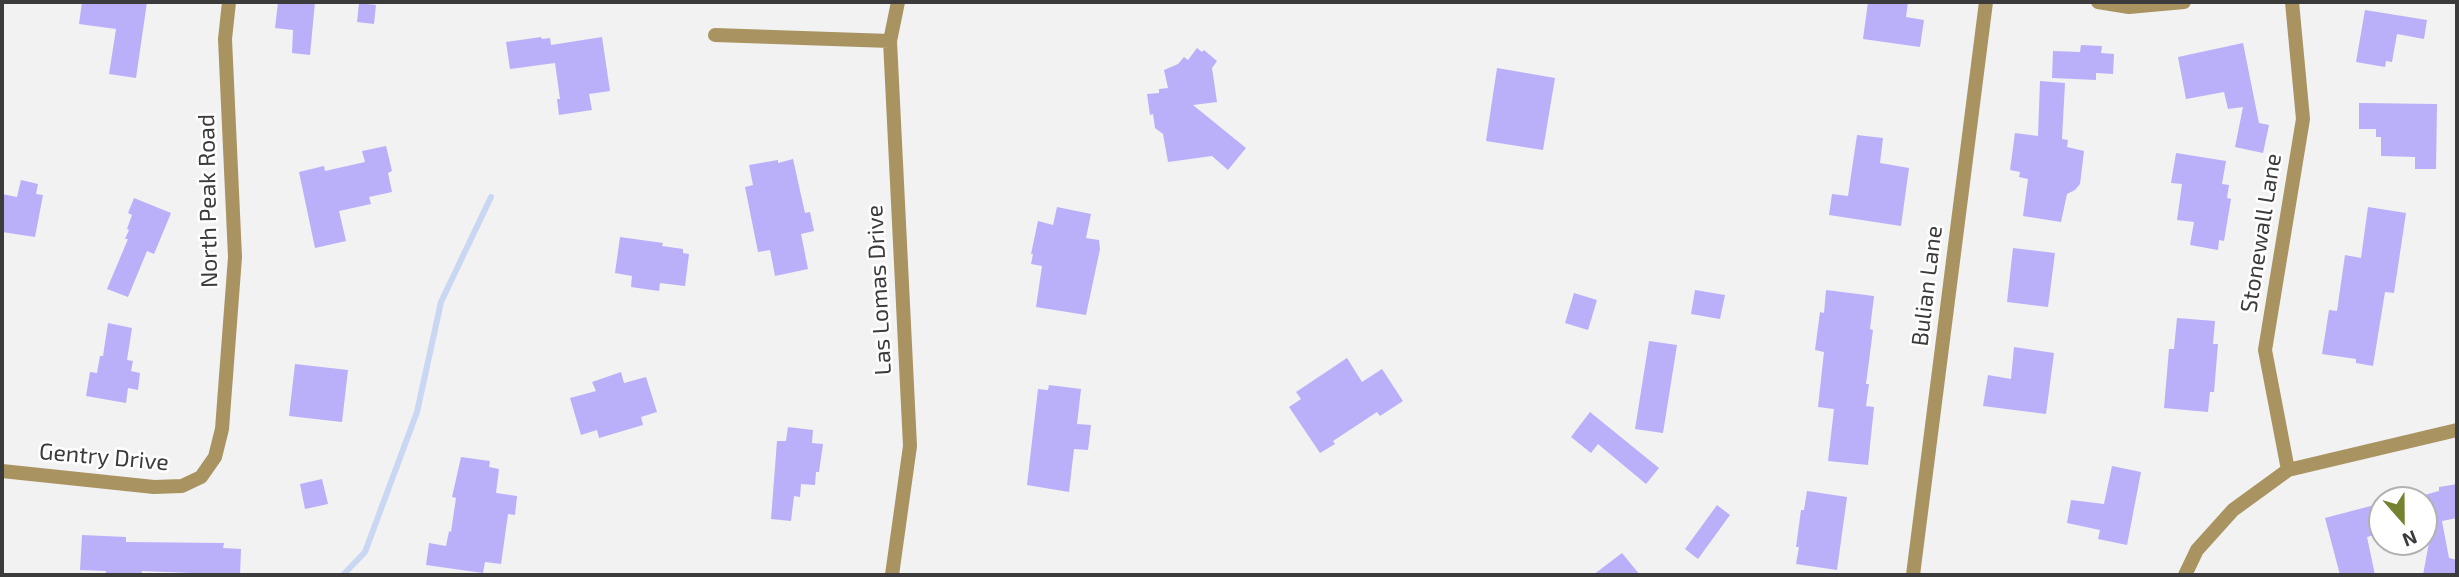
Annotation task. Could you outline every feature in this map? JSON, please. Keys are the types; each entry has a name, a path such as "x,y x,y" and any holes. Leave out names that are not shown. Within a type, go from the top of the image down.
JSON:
{"street":[{"name":"North Peak Road","path":"201,477 215,457 222,429 235,257 225,38 229,2"},
{"name":"Las Lomas Drive","path":"892,575 910,446 890,41 898,2"},
{"name":"Bulian Lane","path":"1913,575 1986,2"},
{"path":"2098,2 2129,8 2184,2"},
{"name":"Stonewall Lane","path":"2288,470 2264,350 2303,119 2292,2"},
{"path":"715,35 890,41"},
{"path":"2186,575 2197,550 2233,510 2288,470 2457,430"},
{"name":"Gentry Drive","path":"2,471 155,487 181,486 201,477"}],"building":[{"path":"82,2 147,2 136,78 109,74 116,29 79,24"},
{"path":"278,2 315,2 310,55 292,53 293,30 275,28"},
{"path":"1868,2 1908,2 1906,17 1924,20 1920,47 1863,39"},
{"path":"359,3 376,5 374,24 357,22"},
{"path":"2365,10 2427,20 2424,39 2397,34 2392,62 2386,61 2385,67 2356,62"},
{"path":"602,37 610,91 589,94 592,110 559,115 557,99 560,99 555,63 510,69 506,42 550,38 551,45"},
{"path":"2243,43 2259,123 2269,125 2263,153 2235,147 2243,107 2228,109 2224,92 2186,99 2178,57"},
{"path":"2081,45 2102,46 2101,53 2114,54 2113,74 2096,73 2096,80 2052,78 2053,51 2080,52"},
{"path":"1197,48 1202,52 1204,50 1217,61 1212,68 1217,102 1193,105 1246,148 1228,170 1212,156 1168,162 1163,134 1155,128 1153,114 1150,115 1147,94 1159,93 1159,89 1168,88 1164,70 1178,64 1184,57 1188,60"},
{"path":"1497,68 1555,78 1543,150 1486,141"},
{"path":"2040,81 2065,83 2062,139 2068,140 2067,147 2084,151 2080,184 2067,194 2061,222 2023,216 2028,179 2019,177 2020,172 2010,170 2015,133 2038,136"},
{"path":"2359,103 2437,104 2436,169 2415,169 2415,157 2381,156 2381,137 2376,137 2376,129 2359,129"},
{"path":"1857,135 1883,138 1880,163 1909,168 1901,226 1829,215 1832,194 1848,196"},
{"path":"386,146 392,171 388,173 392,192 369,197 371,204 339,211 346,241 315,248 299,172 324,166 325,171 365,162 362,151"},
{"path":"2176,153 2226,161 2222,184 2229,185 2227,198 2231,199 2224,241 2219,240 2218,250 2190,245 2194,222 2177,220 2182,184 2171,183"},
{"path":"793,159 805,213 810,212 814,231 801,234 808,269 775,276 770,250 758,252 745,187 753,185 749,165"},
{"path":"21,180 38,184 36,194 43,195 35,237 2,232 2,194 17,197"},
{"path":"134,198 171,213 154,254 147,251 128,297 107,289 128,239 125,239 132,215 128,213"},
{"path":"1057,207 1091,214 1086,238 1099,240 1100,249 1086,315 1036,307 1042,266 1031,264 1031,254 1038,221 1053,225"},
{"path":"2368,207 2406,213 2394,293 2385,292 2373,366 2356,363 2356,359 2322,354 2329,310 2337,311 2345,255 2361,258"},
{"path":"620,237 663,243 662,246 683,249 683,253 689,254 685,286 660,283 659,291 631,287 632,276 615,273"},
{"path":"2013,248 2055,253 2048,307 2007,302"},
{"path":"1695,290 1725,295 1720,319 1691,314"},
{"path":"1826,290 1874,296 1866,384 1869,384 1866,406 1874,407 1868,465 1828,461 1834,409 1818,407 1824,352 1815,350 1820,312 1824,313"},
{"path":"1574,293 1597,300 1588,330 1565,323"},
{"path":"2177,318 2215,321 2213,344 2218,344 2214,392 2210,392 2208,412 2164,408 2169,349 2174,349"},
{"path":"108,323 132,328 127,360 133,361 131,371 140,373 138,390 128,388 126,403 86,396 90,372 97,373 100,356 103,356"},
{"path":"1649,341 1677,345 1663,433 1635,429"},
{"path":"2014,347 2054,353 2046,414 1983,406 1988,375 2011,379"},
{"path":"1347,358 1362,382 1382,369 1403,401 1380,416 1377,412 1333,441 1335,444 1320,453 1289,407 1301,399 1296,392"},
{"path":"295,364 348,370 342,422 289,416"},
{"path":"621,372 624,383 646,377 657,412 641,417 643,425 599,438 597,430 581,435 570,398 596,391 592,382"},
{"path":"1049,385 1081,389 1077,424 1091,425 1088,450 1074,449 1069,492 1027,485 1038,389 1048,390"},
{"path":"1590,412 1659,468 1646,484 1598,444 1591,453 1571,437"},
{"path":"788,427 813,430 812,443 823,444 815,485 801,484 800,497 794,496 791,521 771,519 777,441 786,441"},
{"path":"461,457 490,461 489,467 499,469 496,493 517,496 515,515 508,514 501,564 485,562 483,573 426,565 429,543 446,546 449,531 451,532 456,498 452,497"},
{"path":"2112,466 2141,472 2127,545 2098,539 2100,530 2067,523 2071,500 2104,504"},
{"path":"322,479 328,504 305,509 300,484"},
{"path":"2457,484 2457,518 2442,521 2449,558 2457,560 2457,575 2423,575 2426,556 2438,556 2439,487"},
{"path":"1807,491 1847,497 1837,570 1796,564 1801,510 1804,510"},
{"path":"1717,505 1730,515 1698,559 1685,549"},
{"path":"2368,507 2368,556 2371,556 2375,575 2340,575 2325,518"},
{"path":"82,535 126,537 126,542 224,543 223,548 241,549 240,575 142,571 141,575 105,575 106,571 80,570"},
{"path":"1622,553 1640,575 1593,575"}],"waterway":[{"path":"343,575 365,552 417,412 441,302 491,197"}]}
